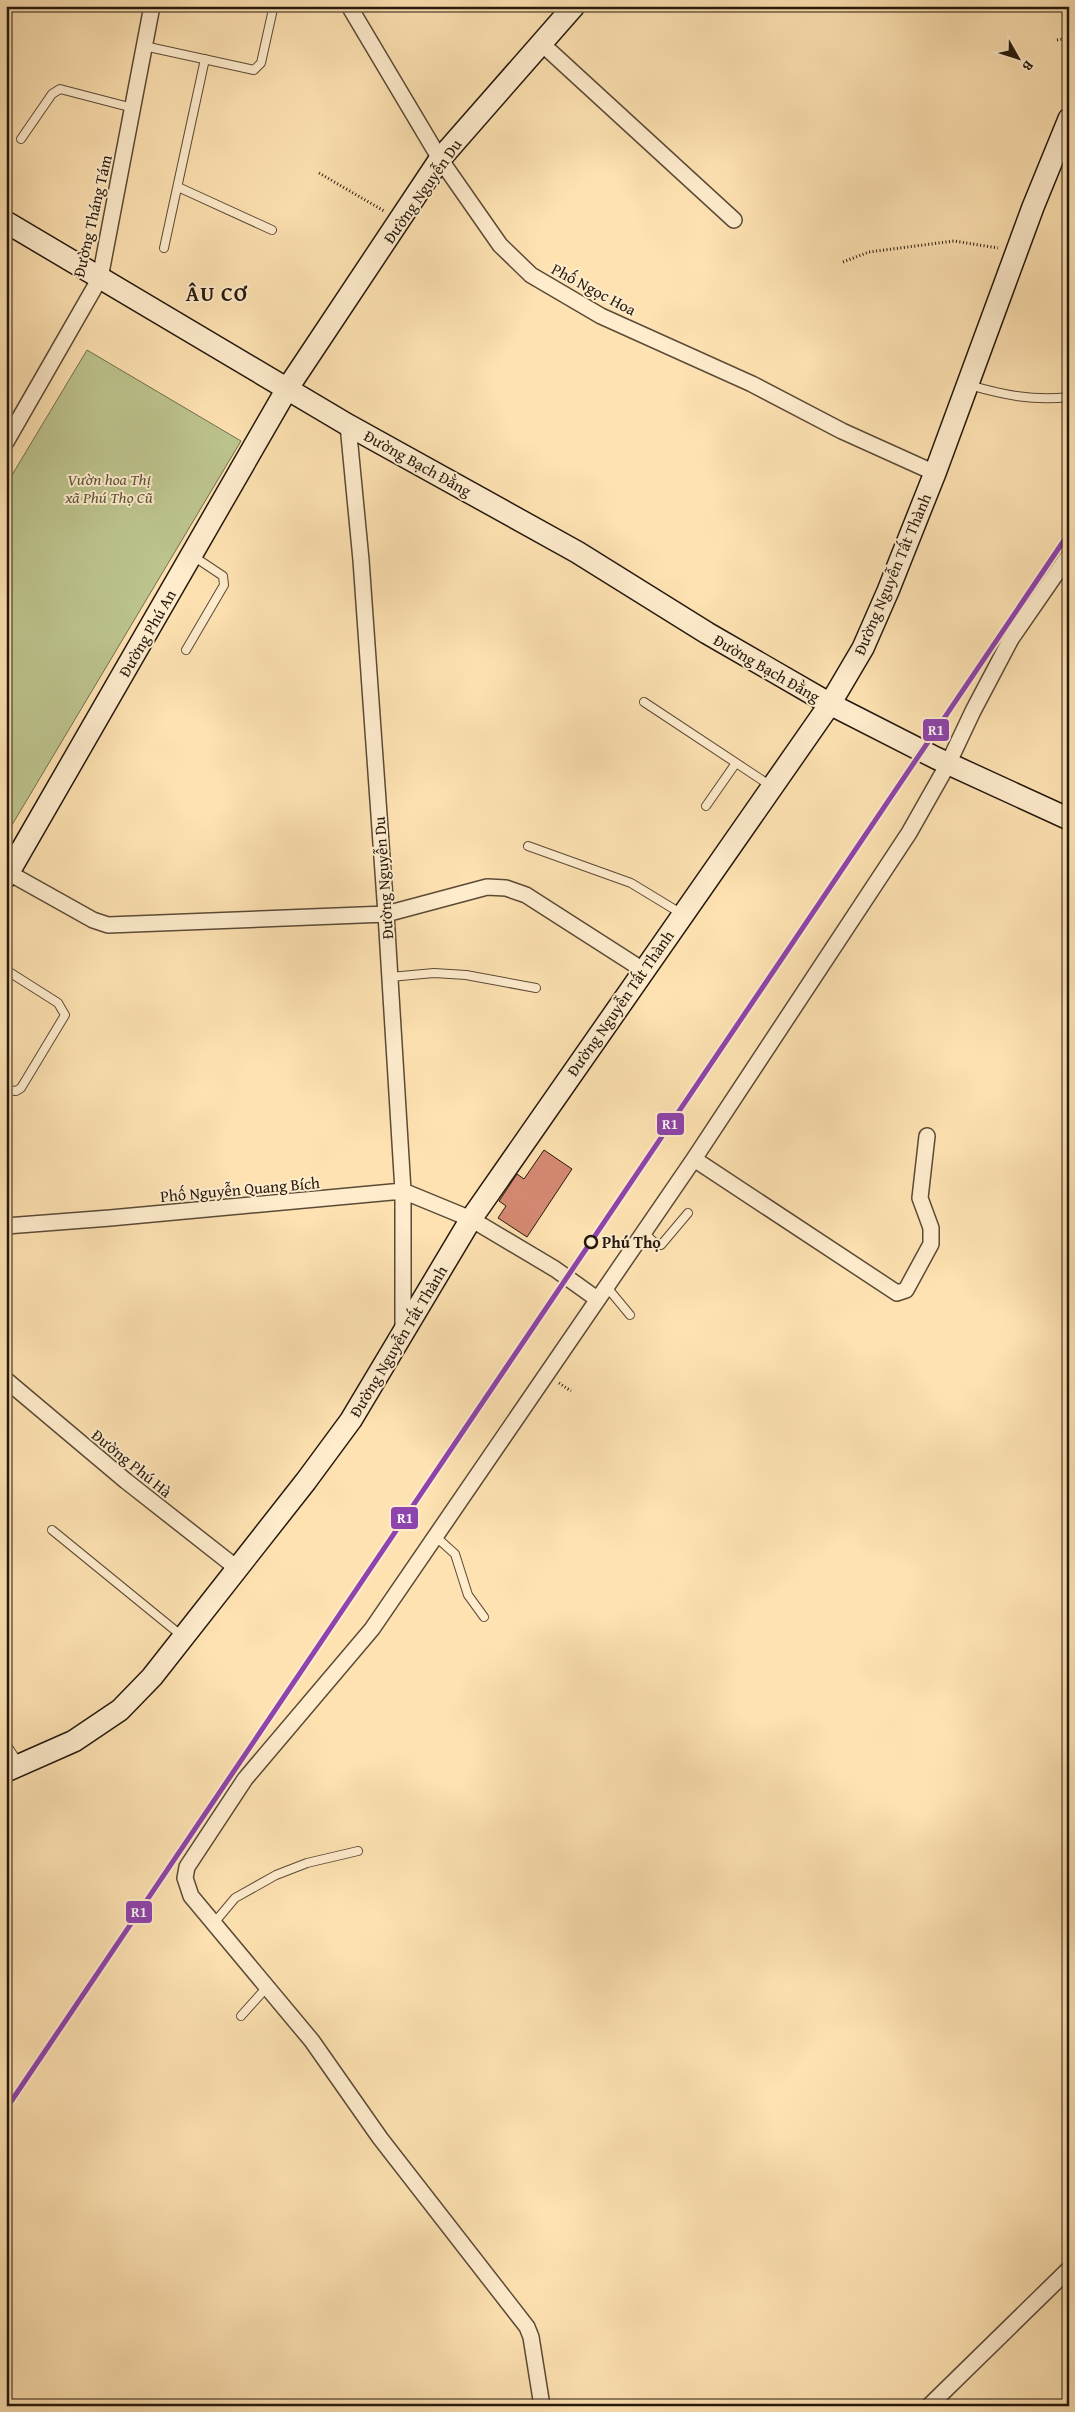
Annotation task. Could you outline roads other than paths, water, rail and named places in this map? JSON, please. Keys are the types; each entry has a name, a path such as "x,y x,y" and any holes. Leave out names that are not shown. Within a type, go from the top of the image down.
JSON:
{"street":[{"name":"Đường Tháng Tám","path":"6,442 14,417 100,278 152,6"},
{"name":"Phố Ngọc Hoa","path":"349,6 440,159 500,245 531,275 560,294 601,316 752,384 842,431 935,473"},
{"name":"Đường Nguyễn Du","path":"287,389 440,159 574,6"},
{"path":"541,43 734,220"},
{"name":"Đường Nguyễn Tất Thành","path":"13,1768 74,1741 120,1710 152,1677 238,1569 351,1420 471,1219 771,786 830,704 862,648 881,607 935,473 1016,250 1069,120"},
{"name":"Đường Bạch Đằng","path":"6,222 348,425 577,552 707,633 830,704 948,764 1069,820"},
{"name":"Đường Phú An","path":"7,875 287,389"},
{"name":"Đường Nguyễn Du","path":"348,425 361,560 403,1191 403,1333"},
{"path":"542,2406 527,2327 380,2138 312,2041 187,1889 185,1878 193,1855 245,1779 368,1635 694,1159 910,833 948,764 973,711 1011,640 1069,555"},
{"path":"7,875 93,920 108,925 386,914 487,887 506,888 526,895 643,970"},
{"path":"694,1159 897,1293 906,1290 931,1244 931,1228 920,1198 927,1136"},
{"name":"Phố Nguyễn Quang Bích","path":"6,1226 403,1191 471,1219 555,1269 597,1299"},
{"name":"Đường Phú Hà","path":"6,1380 126,1481 238,1569"},
{"path":"929,2406 1069,2269"}],"lane":[{"path":"144,46 254,70 261,63 273,9"},
{"path":"164,248 205,59"},
{"path":"21,139 52,94 60,89 133,108"},
{"path":"178,187 272,230"},
{"path":"967,384 1007,396 1038,399 1069,397"},
{"path":"186,650 224,585 222,576 192,555"},
{"path":"644,702 771,786"},
{"path":"706,806 736,763"},
{"path":"528,846 631,883 682,914"},
{"path":"6,970 58,1003 65,1015 21,1088 6,1090"},
{"path":"390,977 434,973 466,975 536,988"},
{"path":"643,1232 656,1244 662,1245 688,1213"},
{"path":"606,1286 630,1315"},
{"path":"52,1530 183,1637"},
{"path":"435,1536 455,1554 468,1595 484,1617"},
{"path":"6,1744 13,1768"},
{"path":"214,1923 235,1898 276,1875 307,1863 358,1850"},
{"path":"241,2016 267,1987"}],"place":[{"name":"Phú Thọ","path":"591,1242"}],"district":[{"name":"ÂU CƠ","path":"217,293"}],"park label":[{"name":"Vườn hoa Thị xã Phú Thọ Cũ","path":"109,488"}]}
